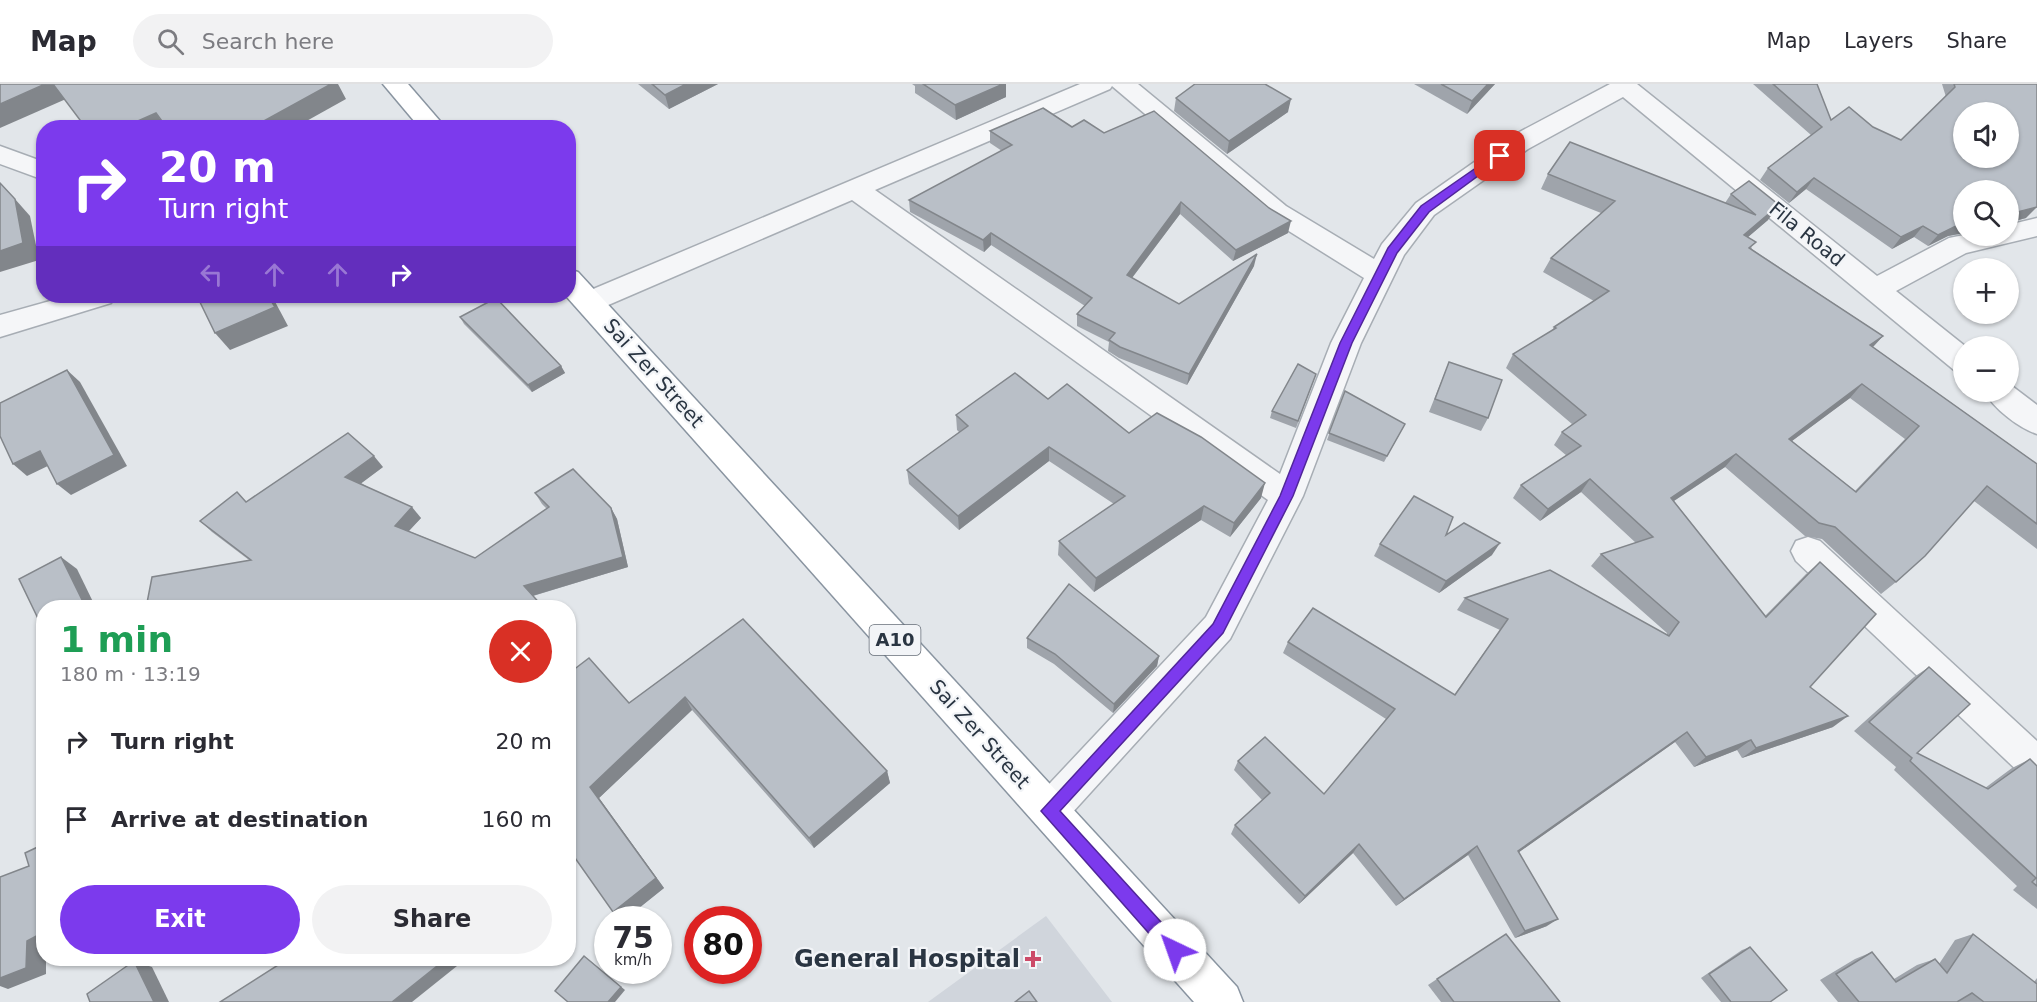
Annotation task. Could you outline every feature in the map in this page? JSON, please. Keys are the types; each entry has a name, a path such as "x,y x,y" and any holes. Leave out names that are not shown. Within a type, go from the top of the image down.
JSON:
{"highway":[{"path":"395,84 427,120"},
{"name":"Sai Zer Street","path":"579,290 1222,1002"}],"street":[{"path":"579,290 855,189 1101,84"},
{"path":"1123,84 1276,212 1380,275"},
{"path":"1049,811 1218,628 1287,496 1346,343 1392,251 1425,209 1519,143 1624,85"},
{"name":"Fila Road","path":"1624,85 1953,353"},
{"path":"0,154 36,169"},
{"path":"855,189 1287,496"},
{"path":"2019,231 2037,227"},
{"path":"1875,290 1957,246"},
{"path":"0,326 77,303"},
{"path":"2012,402 2037,422"},
{"path":"1808,551 2037,765"}],"shaded area":[{"name":"General Hospital","path":"1046,916 1112,1002 928,1002"}],"building":[{"path":"0,84 45,84 0,104"},
{"path":"53,84 331,84 266,120 161,120 156,113 140,120 80,120"},
{"path":"652,84 686,84 665,95"},
{"path":"923,84 1003,84 955,105"},
{"path":"1195,84 1265,84 1291,99 1229,141 1176,98"},
{"path":"1441,84 1488,84 1472,101"},
{"path":"1773,84 1817,84 1831,120 1849,107 1873,127 1901,140 1955,87 1954,84 2037,84 2037,207 2019,212 2019,180 1953,180 1953,228 1938,235 1923,226 1901,237 1814,178 1797,192 1768,168 1822,127"},
{"path":"1043,108 1072,127 1084,120 1104,133 1154,111 1269,208 1291,221 1236,250 1181,202 1127,275 1179,304 1257,254 1189,374 1120,347 1109,340 1115,333 1077,314 1092,298 991,233 983,240 909,200 1012,145 990,131"},
{"path":"1570,142 1756,215 1731,194 1749,181 1779,205 1744,235 1756,242 1749,248 1883,336 1870,345 2037,464 2037,524 1987,486 1925,556 1896,582 1835,527 1819,523 1736,454 1671,498 1766,617 1820,562 1876,614 1810,687 1848,716 1756,748 1751,740 1706,757 1687,732 1518,851 1558,919 1525,931 1477,846 1404,899 1359,844 1305,896 1235,825 1270,793 1238,761 1265,737 1324,794 1395,709 1288,642 1313,608 1455,695 1508,619 1465,598 1550,570 1669,636 1679,622 1601,554 1653,537 1590,479 1548,509 1521,485 1581,446 1562,432 1586,415 1513,354 1556,328 1554,327 1609,291 1551,258 1615,201 1548,174","holes":["1862,384 1919,426 1856,492 1789,439"]},
{"path":"0,183 15,199 23,243 0,251"},
{"path":"200,303 272,303 275,307 215,333"},
{"path":"487,303 501,303 561,366 528,385 460,317"},
{"path":"1449,362 1502,380 1488,418 1435,399"},
{"path":"1298,364 1316,374 1298,421 1272,411"},
{"path":"67,370 114,455 57,484 40,451 13,464 0,436 0,403"},
{"path":"1015,373 1048,399 1067,384 1129,433 1157,413 1201,437 1265,483 1234,523 1204,506 1096,578 1059,541 1125,496 1049,447 958,516 907,470 968,426 956,415"},
{"path":"1345,391 1405,424 1387,456 1329,433"},
{"path":"348,433 374,456 345,477 412,507 395,526 475,558 549,507 535,493 573,469 611,508 623,557 524,586 537,600 148,600 152,577 251,560 200,521 237,492 246,502"},
{"path":"1414,496 1453,517 1446,535 1464,523 1500,543 1446,581 1380,544"},
{"path":"61,557 82,600 36,600 36,614 19,579"},
{"path":"1069,584 1159,656 1114,704 1055,654 1027,638"},
{"path":"743,619 887,771 809,838 685,697 590,787 656,878 621,906 609,906 576,859 576,668 589,658 629,703"},
{"path":"1929,667 1970,704 1917,753 1988,789 2030,759 2037,766 2037,886 2032,882 2036,878 1910,761 1912,758 1869,722"},
{"path":"36,848 36,936 27,941 26,968 0,978 0,877 29,866 25,853"},
{"path":"1506,934 1560,1002 1454,1002 1437,979"},
{"path":"1973,934 2037,984 2037,1002 1984,1002 1972,993 1957,1002 1859,1002 1836,974 1872,952 1896,982 1935,959 1947,973"},
{"path":"1750,947 1787,990 1770,1002 1731,1002 1709,974"},
{"path":"584,956 594,964 594,984 617,984 621,987 608,1002 568,1002 555,991"},
{"path":"127,966 136,966 154,1002 90,1002 87,994"},
{"path":"276,966 437,966 392,1002 220,1002"},
{"path":"1029,991 1037,1002 1015,1002"}],"place":[{"name":"General Hospital","path":"1033,959"}],"route":[{"path":"1175,950 1049,811 1218,628 1287,496 1346,343 1392,251 1425,209 1500,156"}]}
